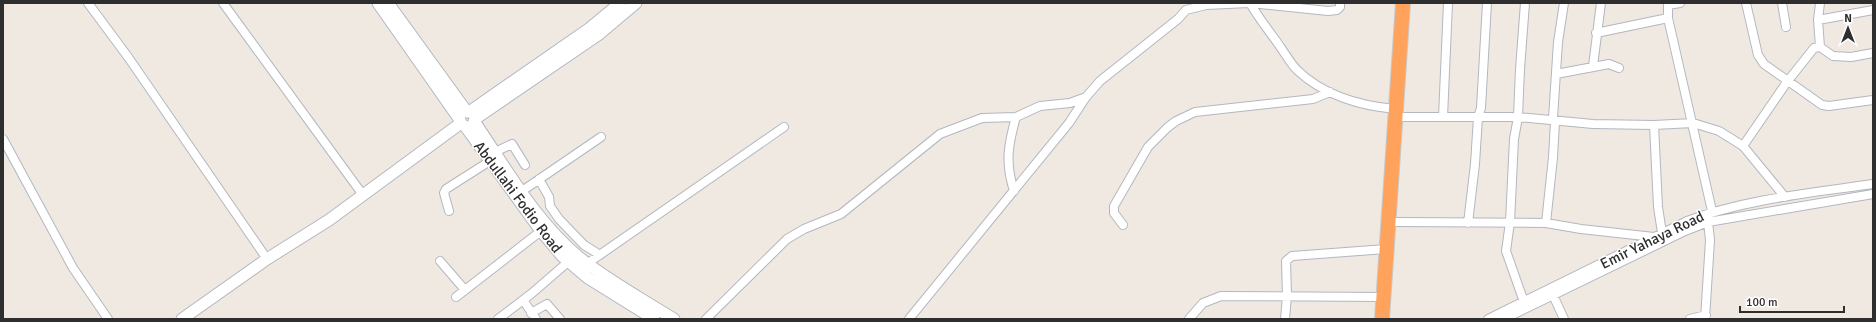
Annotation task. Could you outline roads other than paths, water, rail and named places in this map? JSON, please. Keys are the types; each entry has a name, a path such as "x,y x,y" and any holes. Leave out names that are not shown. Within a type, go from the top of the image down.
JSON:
{"highway":[{"path":"1392,319 1403,3"},
{"path":"1382,319 1386,249 1399,113 1412,3"}],"main road":[{"name":"Abdullahi Fodio Road","path":"378,3 467,119"},
{"name":"Abdullahi Fodio Road","path":"388,3 541,231 568,262 588,278 654,319"},
{"path":"182,319 267,259 329,220 590,28 620,3"},
{"path":"467,119 598,35 636,3"},
{"name":"Abdullahi Fodio Road","path":"492,156 522,191 537,214 558,236 588,263 608,279 674,319"}],"street":[{"path":"88,3 128,57 267,259"},
{"path":"223,3 363,195"},
{"path":"1250,3 1297,70 1330,92 1363,104 1399,113 1443,117 1518,117 1555,122 1654,125 1693,124 1719,131 1743,146 1785,197"},
{"path":"909,319 1069,123 1086,97 1100,80 1178,19 1186,10 1206,5 1250,3 1328,11 1337,10 1340,7 1340,3"},
{"path":"1443,117 1448,3"},
{"path":"1468,223 1475,164 1478,117 1482,102 1487,3"},
{"path":"1524,302 1506,251 1510,222 1514,139 1518,117 1525,3"},
{"path":"1546,224 1553,157 1555,122 1553,118 1558,42 1564,3"},
{"path":"1593,66 1601,3"},
{"path":"1680,3 1668,4 1670,20 1681,80 1693,124 1712,211"},
{"path":"1746,3 1758,55 1764,64 1787,82 1822,105 1829,106 1873,100"},
{"path":"1782,3 1786,27"},
{"path":"1820,3 1818,20 1820,47"},
{"path":"1818,20 1873,10"},
{"path":"1596,33 1670,20"},
{"path":"1670,20 1701,155"},
{"path":"1743,146 1787,82 1814,48 1820,47 1833,56 1851,57 1873,53"},
{"path":"1556,74 1609,64 1619,68"},
{"path":"1123,225 1114,213 1114,206 1148,147 1176,121 1195,112 1313,99 1330,92"},
{"path":"706,319 787,238 804,228 841,214 940,134 982,118 1016,117 1040,106 1070,103 1086,97"},
{"path":"1014,191 1008,175 1008,145 1016,117"},
{"path":"1396,222 1510,222 1659,235 1654,125"},
{"path":"588,263 784,127"},
{"path":"522,191 601,137"},
{"path":"3,139 73,268 108,319"},
{"path":"449,211 444,193 446,189 492,156 512,144 525,166"},
{"path":"539,179 549,197 550,206 560,220 584,245 600,255"},
{"name":"Emir Yahaya Road","path":"1488,319 1687,220 1712,211 1785,197 1873,184"},
{"name":"Emir Yahaya Road","path":"1504,319 1685,231 1708,222 1873,194"},
{"path":"1690,319 1706,317 1710,240 1708,222"},
{"path":"456,297 541,231"},
{"path":"1285,319 1287,296 1286,261 1292,256 1386,249"},
{"path":"440,261 465,290"},
{"path":"498,319 568,262"},
{"path":"1553,295 1564,319"},
{"path":"1189,319 1203,303 1221,296 1384,296"},
{"path":"523,300 533,316 547,304 560,319"}]}
